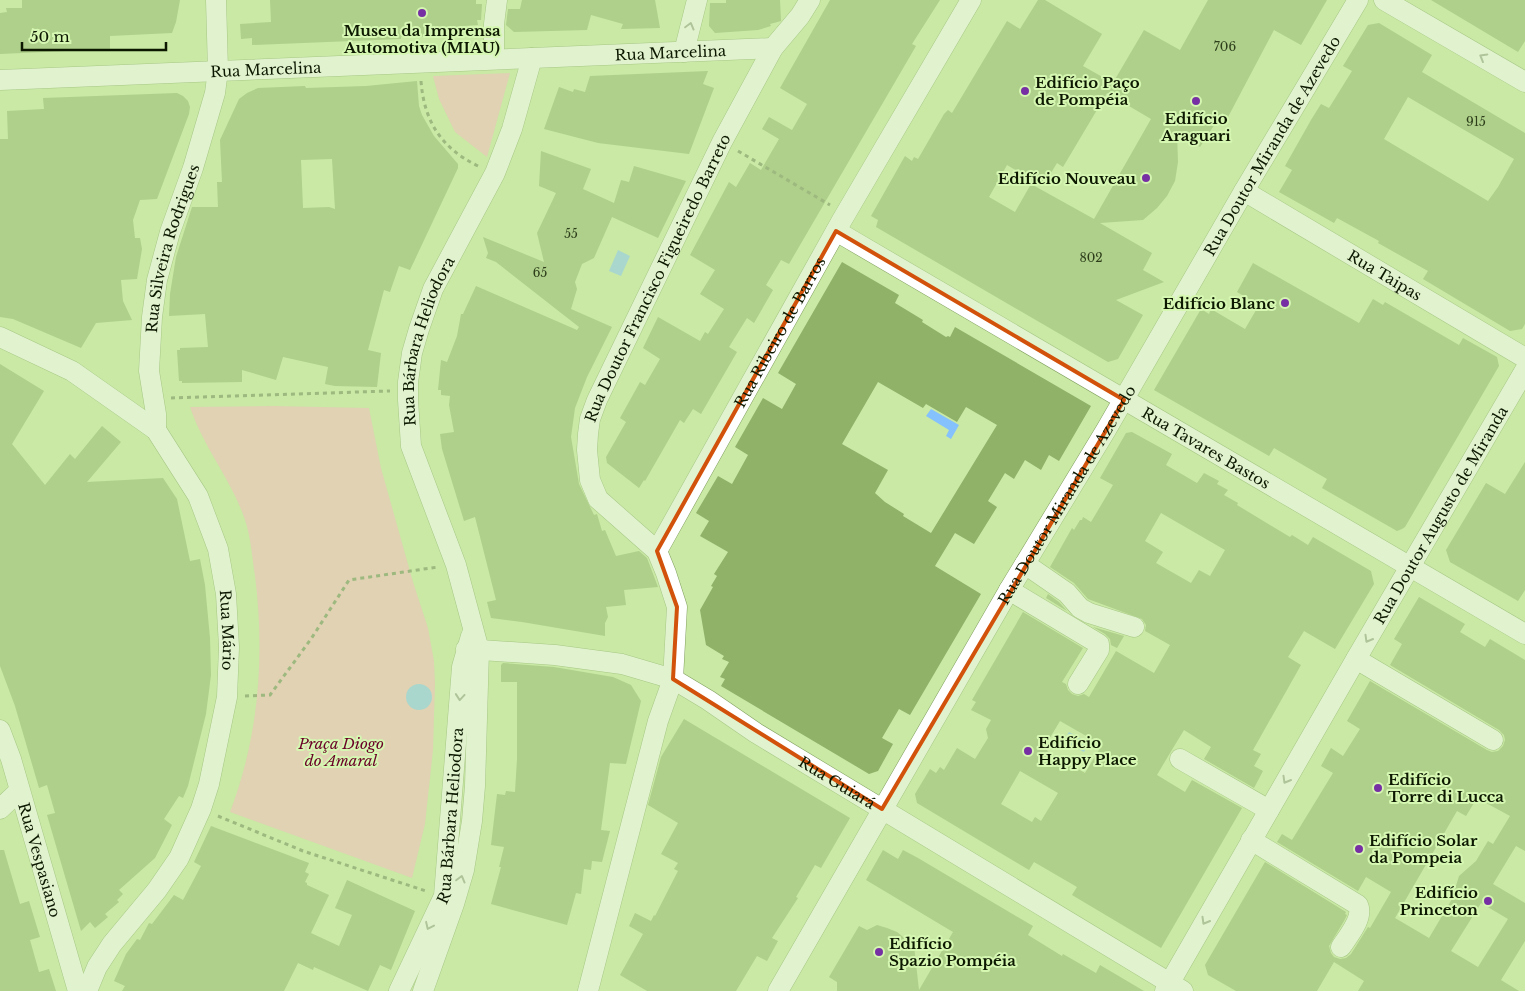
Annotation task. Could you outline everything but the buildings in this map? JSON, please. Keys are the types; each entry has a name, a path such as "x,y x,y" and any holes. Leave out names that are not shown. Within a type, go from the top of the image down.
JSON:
{"street":[{"name":"Rua Silveira Rodrigues","path":"156,430 156,414 150,371 152,317 157,280 170,232 215,93 218,70 216,0"},
{"path":"494,59 494,24 498,0"},
{"path":"684,52 697,0"},
{"name":"Rua Doutor Francisco Figueiredo Barreto","path":"657,551 598,500 590,480 588,467 587,450 590,419 597,400 722,142 773,48 800,16 810,0"},
{"name":"Rua Ribeiro de Barros","path":"657,551 836,231 971,0"},
{"name":"Rua Doutor Miranda de Azevedo","path":"778,991 1009,590 1124,400 1244,191 1358,0"},
{"path":"1384,0 1525,82"},
{"name":"Rua Marcelina","path":"0,80 773,48"},
{"name":"Rua Bárbara Heliodora","path":"423,991 464,870 474,786 472,644 456,565 411,446 408,390 412,353 418,329 433,288 495,173 512,129 532,58"},
{"name":"Rua Taipas","path":"1244,191 1525,358"},
{"name":"Rua Tavares Bastos","path":"836,231 1525,634"},
{"name":"Rua Mário","path":"0,337 72,371 156,430 198,496 218,549 226,594 229,647 226,698 215,758 201,809 179,858 157,890 112,944 97,967 87,991"},
{"name":"Rua Doutor Augusto de Miranda","path":"1173,988 1251,840 1525,370"},
{"path":"588,991 658,721 673,679 677,607 657,551"},
{"path":"1025,564 1066,592 1080,608 1089,613 1134,627"},
{"path":"1009,590 1097,642 1100,646 1078,684"},
{"name":"Rua Bárbara Heliodora","path":"399,991 444,896 462,667 472,644"},
{"name":"Rua Guiará","path":"472,644 622,664 673,679 1173,988"},
{"path":"1356,659 1493,740"},
{"name":"Rua Vespasiano","path":"0,730 78,991"},
{"path":"1180,759 1269,810"},
{"path":"0,809 19,791"},
{"path":"1251,840 1358,905 1360,909 1359,917 1341,947"}],"path":[{"path":"420,63 423,99 429,118 438,134 448,147 463,158 484,170 495,173"},
{"path":"722,142 810,193"},
{"path":"153,398 408,390"},
{"path":"226,698 270,695 311,638 349,580 456,565"},
{"path":"201,809 303,851 444,896"}],"highlighted area":[{"path":"836,231 1124,400 882,809 673,679 677,607 657,551"}],"green space":[{"path":"510,73 487,157 455,132 439,99 433,76"},
{"name":"Praça Diogo do Amaral","path":"190,407 369,408 381,468 428,628 434,661 433,750 425,824 412,878 230,812 248,754 257,696 259,666 258,606 249,534 245,520 233,491 203,437"}],"water":[{"path":"618,250 630,256 621,276 609,271"},
{"path":"931,409 959,425 951,439 946,436 949,430 926,416"},
{"path":"419,684 428,688 432,697 428,706 419,710 410,706 406,697 410,688"},
{"path":"1069,732 1089,743 1084,752 1063,741"}],"place":[{"name":"Museu da Imprensa Automotiva (MIAU)","path":"422,13"},
{"name":"Edifício Paço de Pompéia","path":"1025,91"},
{"name":"Edifício Araguari","path":"1196,101"},
{"name":"Edifício Nouveau","path":"1146,178"},
{"name":"Edifício Blanc","path":"1285,303"},
{"name":"Edifício Happy Place","path":"1028,751"},
{"name":"Edifício Torre di Lucca","path":"1378,788"},
{"name":"Edifício Solar da Pompeia","path":"1359,849"},
{"name":"Edifício Princeton","path":"1488,901"},
{"name":"Edifício Spazio Pompéia","path":"879,952"}]}
